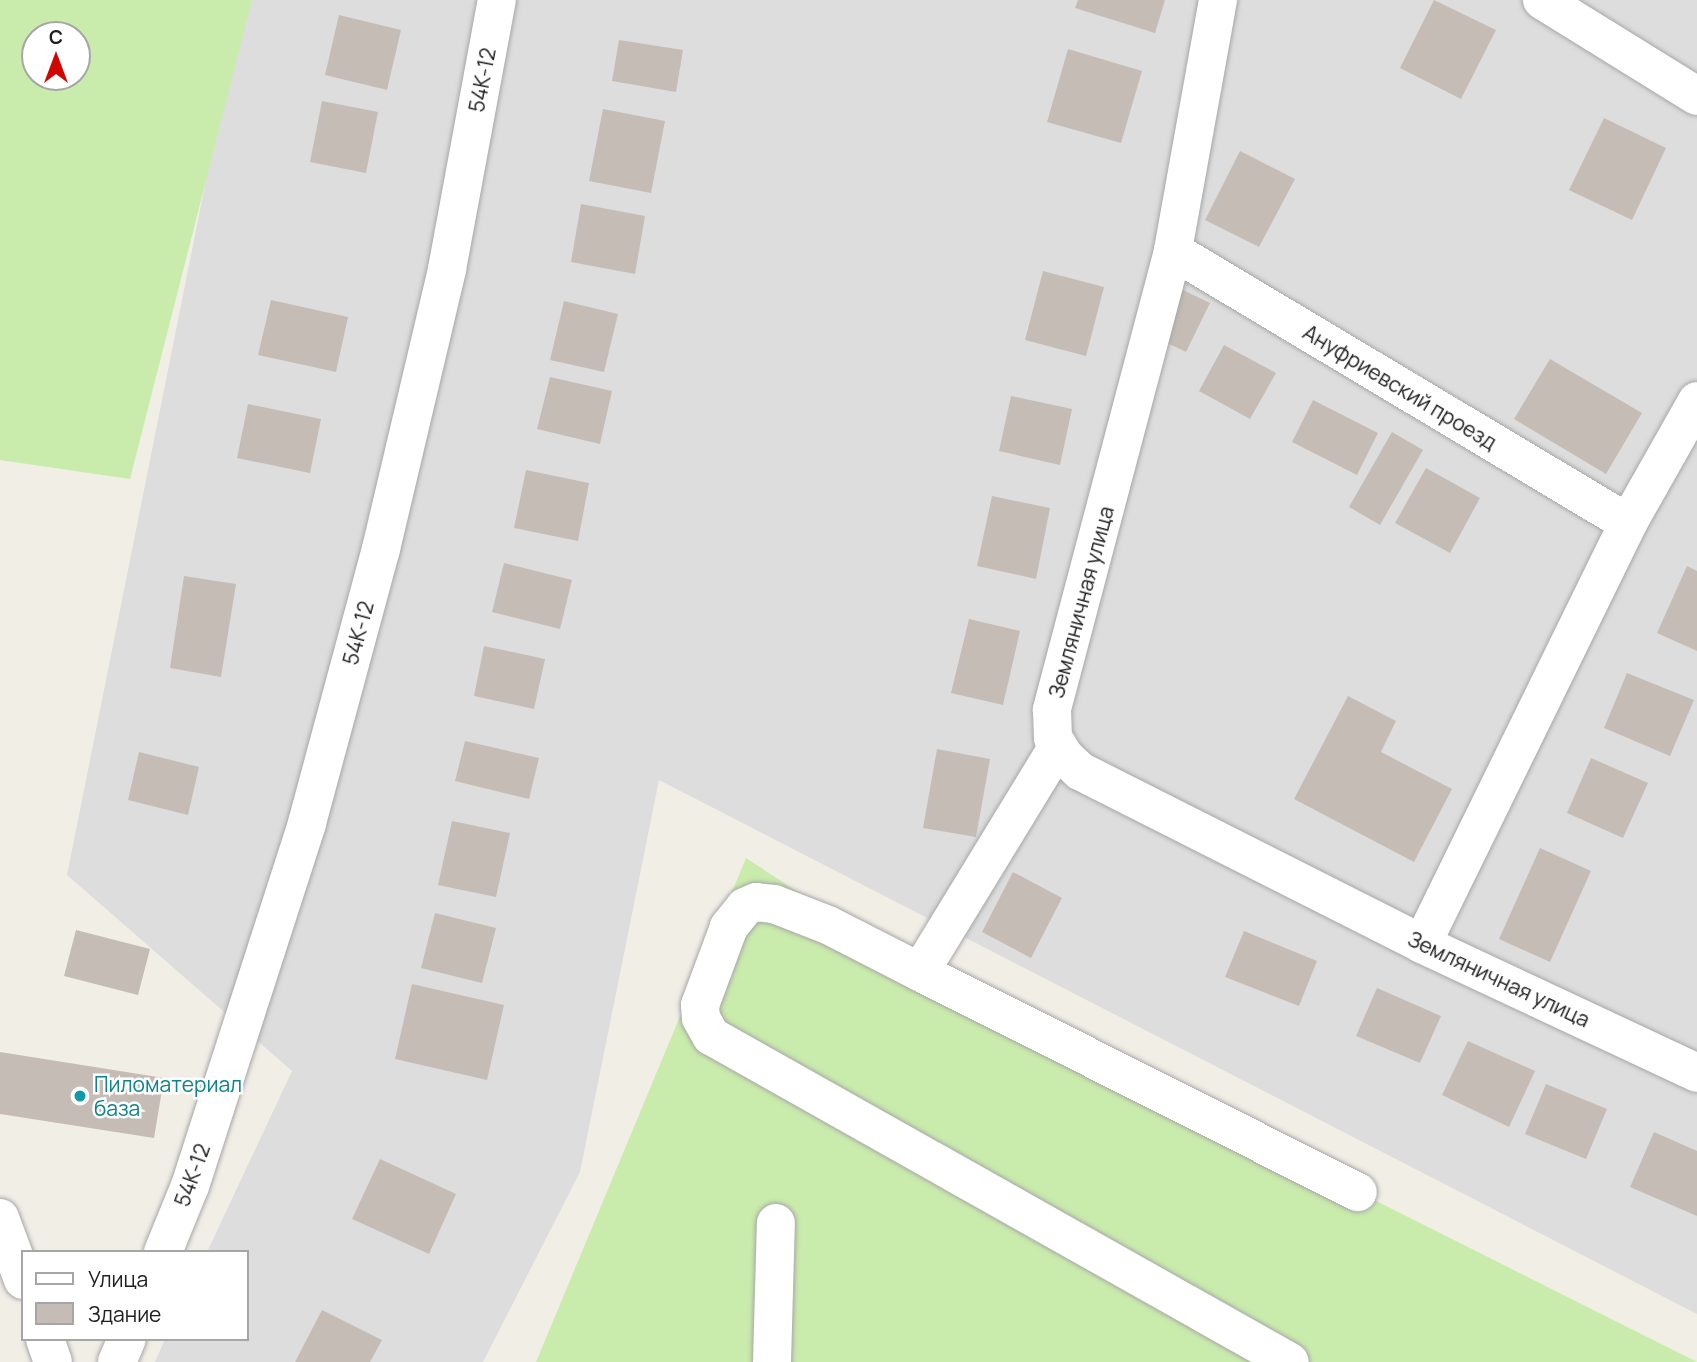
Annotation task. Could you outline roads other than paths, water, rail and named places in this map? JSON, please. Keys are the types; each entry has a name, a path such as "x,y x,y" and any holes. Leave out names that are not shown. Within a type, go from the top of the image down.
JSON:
{"street":[{"name":"54K-12","path":"164,1250 190,1186 307,823 381,549 447,269 497,0"},
{"name":"Земляничная улица","path":"1218,0 1172,251 1052,710 1053,738 1080,771 1422,944 1697,1073"},
{"path":"1542,0 1697,96"},
{"name":"Ануфриевский проезд","path":"1172,251 1628,523"},
{"path":"1422,944 1628,523 1697,401"},
{"path":"920,972 1058,746"},
{"path":"1290,1362 711,1035 701,1018 700,1004 729,927 745,907 756,902 782,907 828,925 1358,1192"},
{"path":"0,1218 21,1275"},
{"path":"772,1362 776,1223"},
{"path":"46,1341 53,1362"},
{"path":"117,1362 126,1341"}],"place":[{"name":"Пиломатериал база","path":"80,1096"}]}
